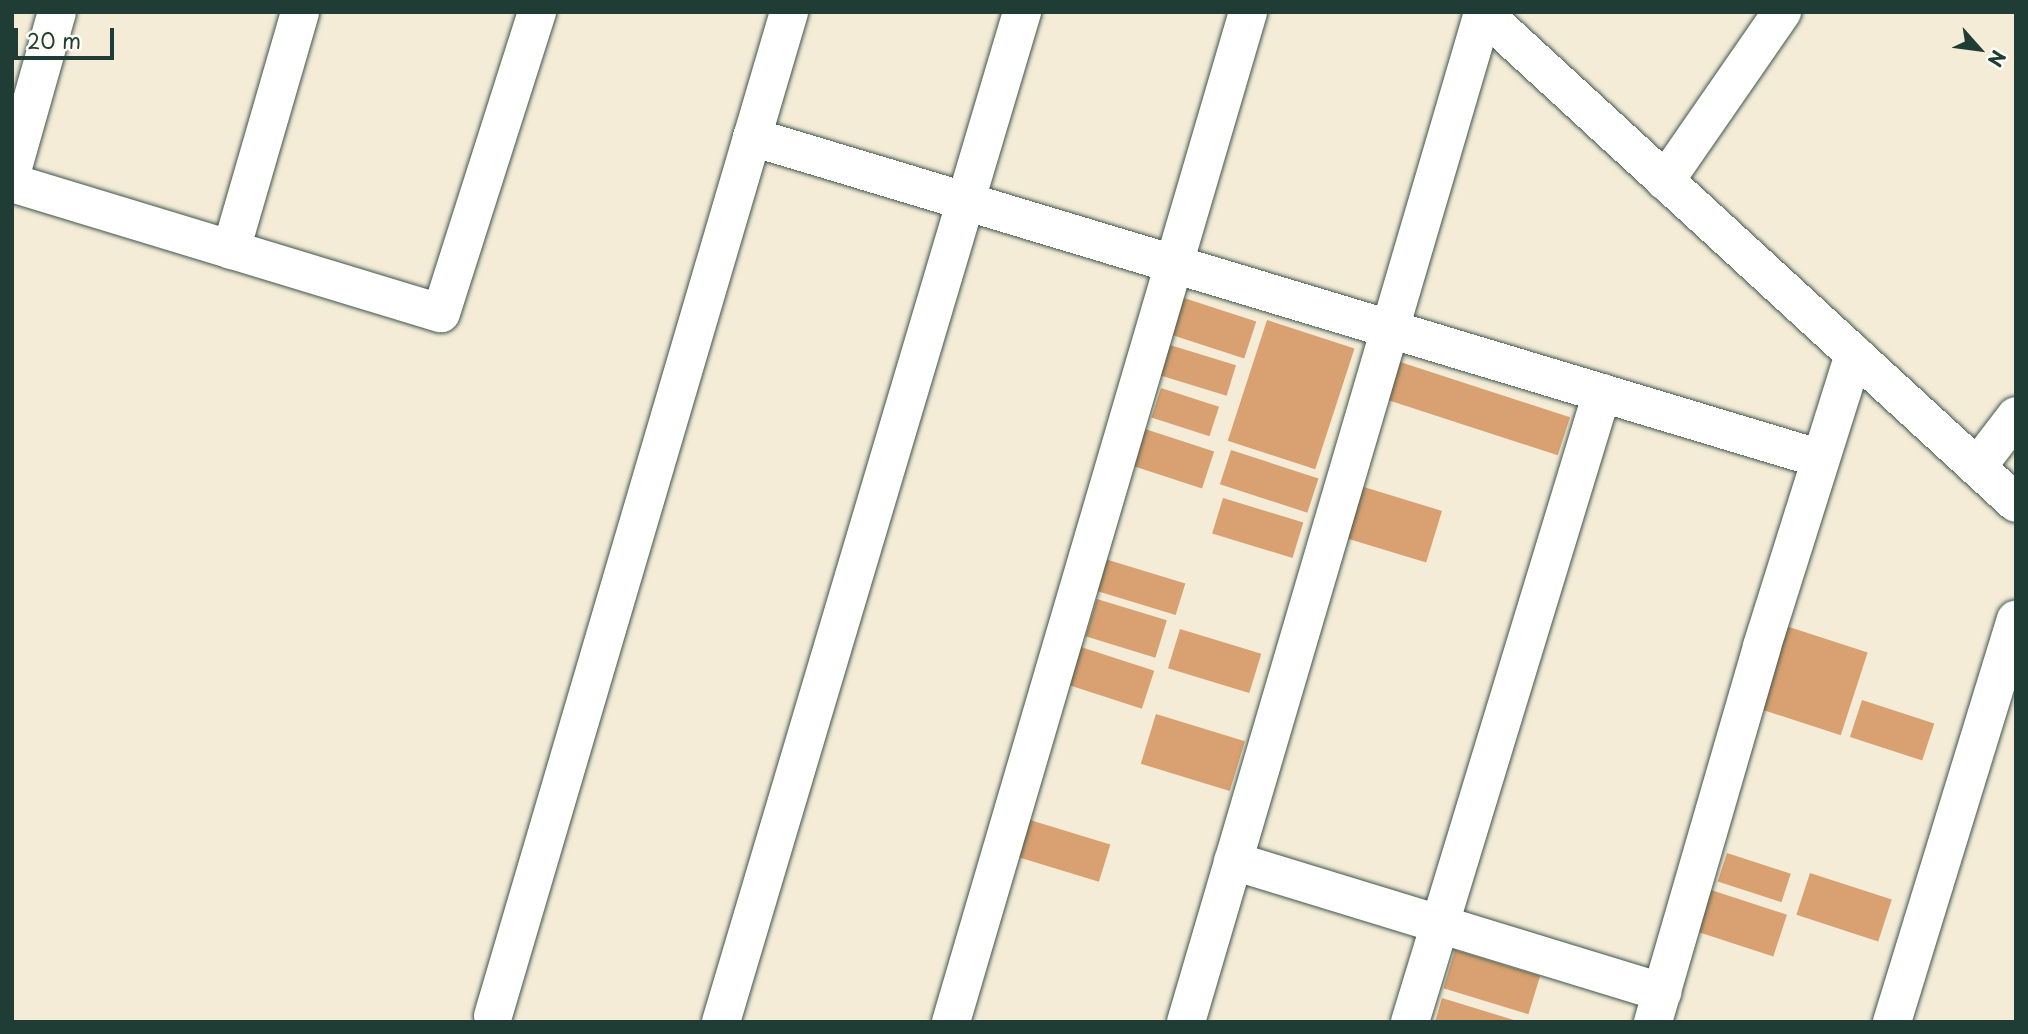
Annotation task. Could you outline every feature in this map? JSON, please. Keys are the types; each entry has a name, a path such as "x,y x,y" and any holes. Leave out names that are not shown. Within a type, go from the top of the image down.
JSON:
{"street":[{"path":"12,171 57,12"},
{"path":"231,250 300,12"},
{"path":"12,183 441,313 537,12"},
{"path":"493,1016 789,12"},
{"path":"721,1022 1022,12"},
{"path":"951,1022 1248,12"},
{"path":"1665,181 1782,12"},
{"path":"1186,1022 1482,13 2016,503"},
{"path":"752,137 1821,459"},
{"path":"1233,861 1440,924 1658,1007 1762,646 1854,354"},
{"path":"1410,1022 1602,393"},
{"path":"1977,467 2016,416"},
{"path":"1892,1022 2016,620"}],"building":[{"path":"1184,298 1256,321 1244,359 1172,335"},
{"path":"1267,320 1354,348 1315,469 1228,441"},
{"path":"1170,345 1236,365 1227,396 1161,376"},
{"path":"1397,361 1570,417 1558,455 1385,399"},
{"path":"1161,388 1219,407 1209,436 1151,417"},
{"path":"1139,427 1214,451 1202,489 1127,464"},
{"path":"1231,450 1318,478 1307,513 1220,484"},
{"path":"1354,484 1442,511 1426,563 1338,536"},
{"path":"1223,498 1303,523 1293,558 1212,533"},
{"path":"1105,559 1185,584 1176,615 1095,591"},
{"path":"1097,599 1167,620 1155,658 1086,636"},
{"path":"1783,625 1868,653 1841,735 1756,708"},
{"path":"1180,629 1261,654 1249,693 1168,668"},
{"path":"1081,647 1154,671 1142,709 1069,685"},
{"path":"1862,700 1934,723 1922,761 1850,737"},
{"path":"1156,714 1245,741 1230,791 1141,764"},
{"path":"1030,820 1110,845 1099,882 1019,857"},
{"path":"1727,853 1791,874 1781,902 1718,882"},
{"path":"1810,873 1892,900 1878,941 1796,915"},
{"path":"1708,889 1787,915 1773,956 1694,931"},
{"path":"1455,950 1540,976 1528,1014 1443,988"},
{"path":"1442,998 1517,1021 1517,1022 1435,1022"}]}
